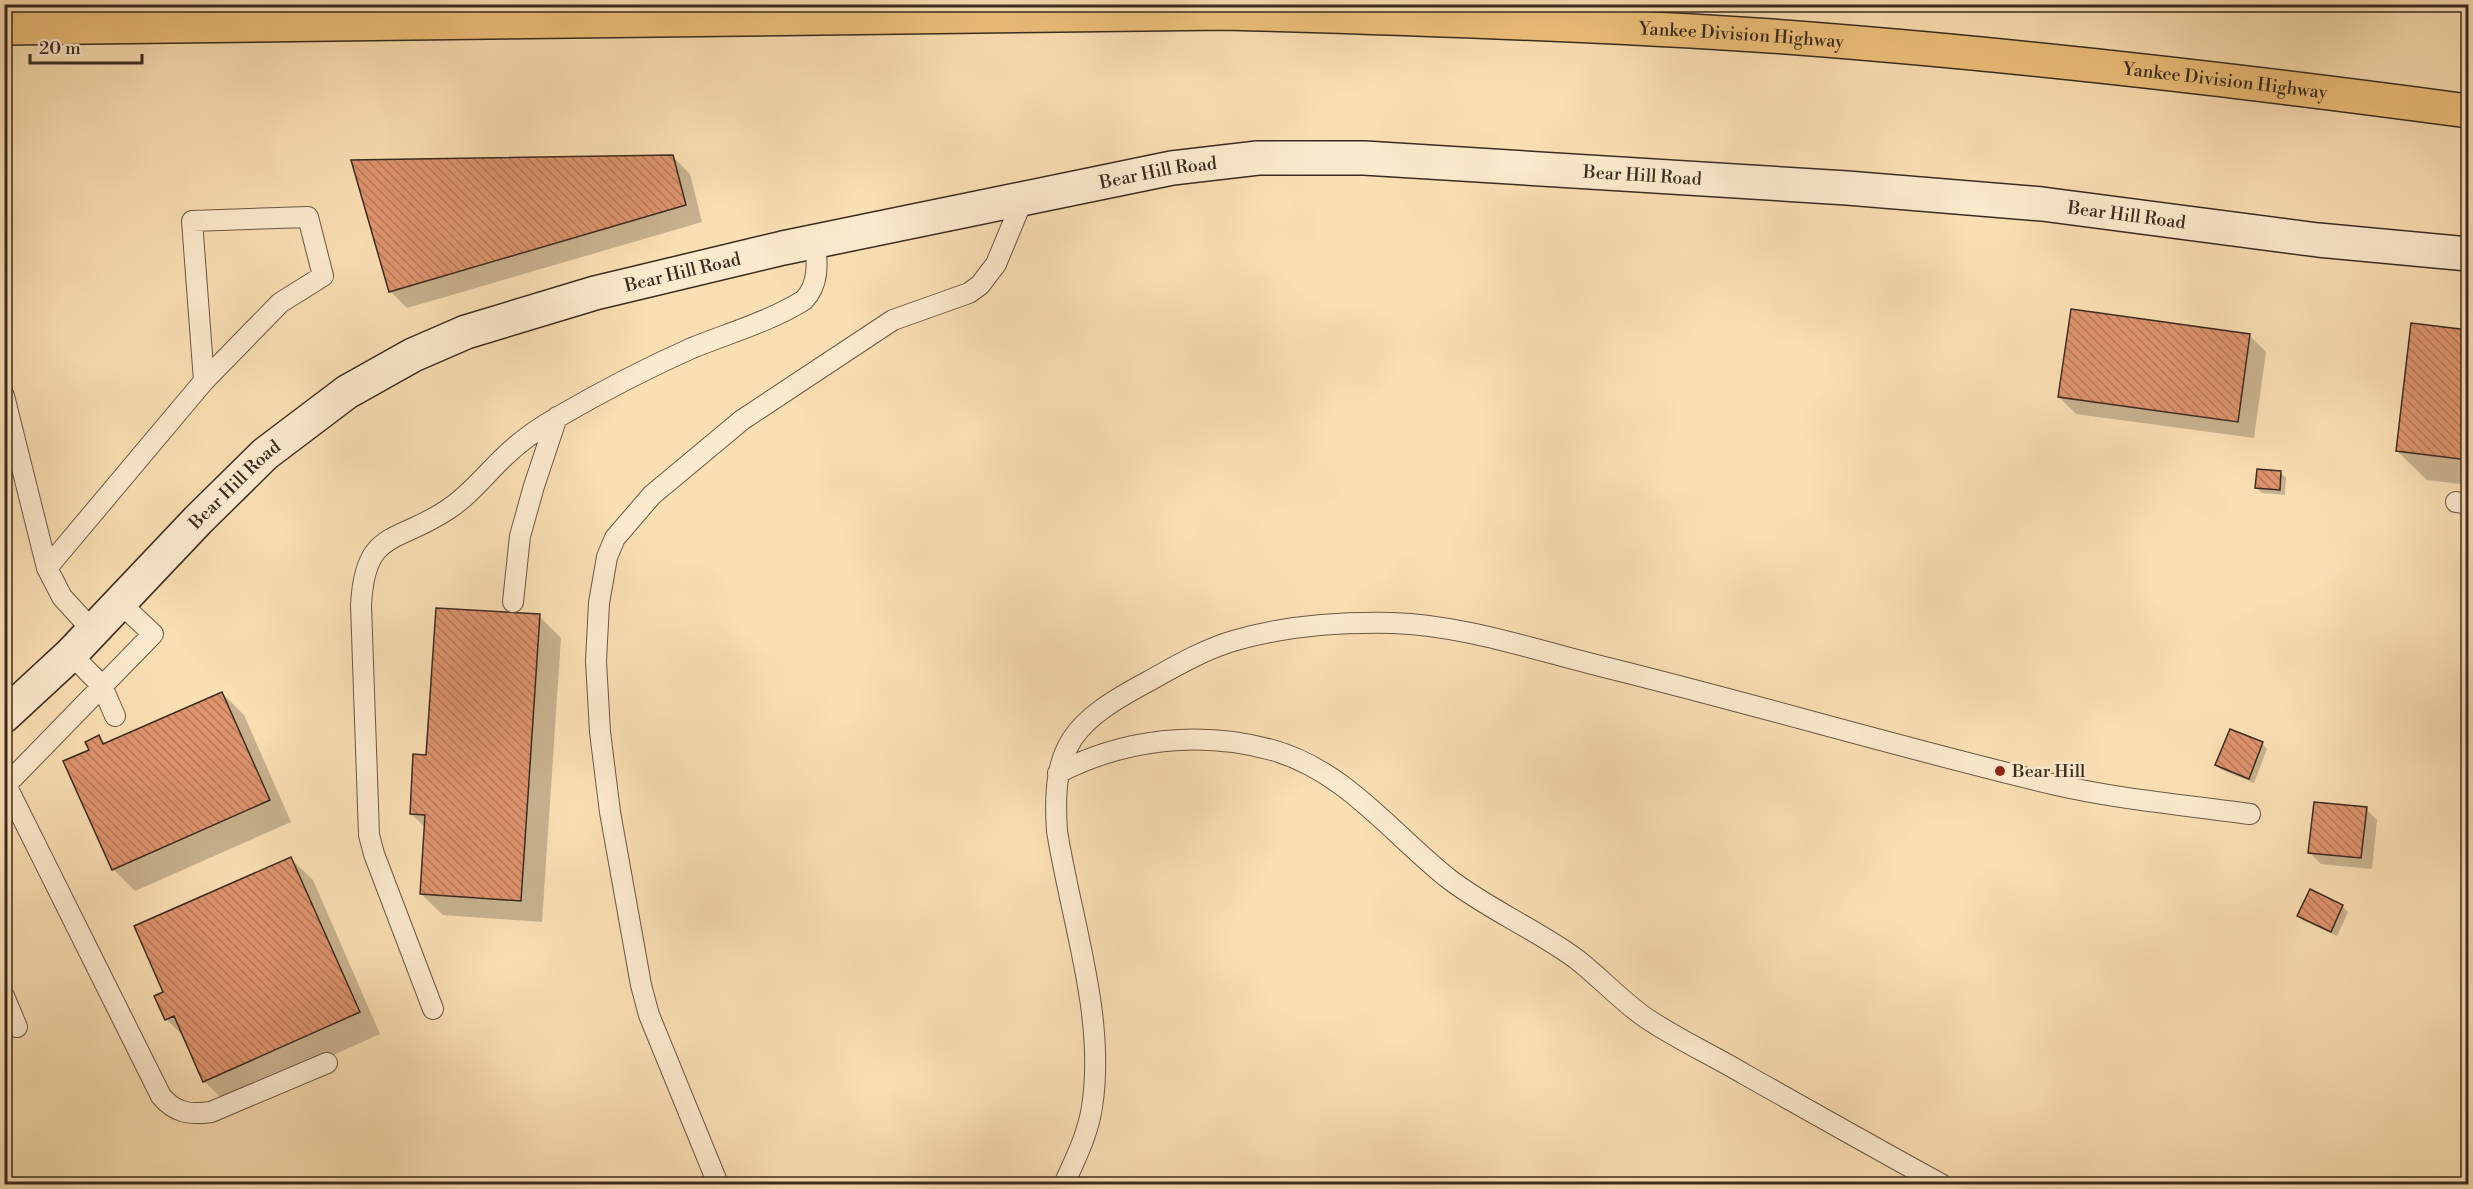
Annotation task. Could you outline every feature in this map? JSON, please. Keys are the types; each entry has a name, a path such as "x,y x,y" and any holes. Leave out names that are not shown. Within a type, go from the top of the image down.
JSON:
{"highway":[{"name":"Yankee Division Highway","path":"4,28 1227,13 1365,17 1632,28 1897,47 2042,60 2469,111"}],"street":[{"name":"Bear Hill Road","path":"4,716 82,643 210,508 265,454 330,404 395,363 466,332 546,306 814,241 1164,170 1213,163 1285,158 1364,158 1948,195 2085,209 2359,245 2469,254"}],"lane":[{"path":"718,1185 649,1014 641,985 612,824 600,732 596,672 599,603 607,557 615,538 652,495 742,420 893,320 969,293 980,285 996,264 1023,199"},
{"path":"47,568 161,429 204,381 280,303 323,276 308,217 192,221 204,381"},
{"path":"433,1009 369,836 361,605 365,572 370,558 390,538 447,510 478,484 518,444 557,417 673,357 804,300 810,293 817,273 814,241"},
{"path":"4,396 47,568 115,716"},
{"path":"513,602 520,536 557,417"},
{"path":"120,603 153,634 5,783 161,1096 169,1104 181,1112 196,1114 211,1112 327,1063"},
{"path":"1064,1185 1080,1150 1092,1109 1096,1069 1095,1025 1058,831 1055,800 1063,753 1071,737 1112,702 1201,653 1233,641 1285,630 1331,624 1395,623 1458,631 1678,685 2054,784 2250,814"},
{"path":"1058,773 1081,761 1129,745 1166,740 1206,740 1240,744 1273,750 1307,764 1338,782 1363,802 1450,880 1574,958 1622,1000 1648,1019 1941,1185"},
{"path":"4,996 17,1027"}],"building":[{"path":"673,155 686,205 389,292 351,160"},
{"path":"2071,309 2250,334 2238,422 2058,397"},
{"path":"2411,323 2468,330 2468,460 2396,451"},
{"path":"2257,469 2281,471 2280,490 2255,488"},
{"path":"436,608 540,614 521,901 420,894 425,815 410,814 413,754 426,755"},
{"path":"222,692 270,800 112,870 63,761 89,750 85,742 99,735 103,744"},
{"path":"2230,729 2263,742 2249,779 2215,765"},
{"path":"2314,802 2367,807 2361,858 2308,853"},
{"path":"291,857 360,1012 203,1082 174,1016 165,1020 154,996 163,992 134,926"},
{"path":"2310,889 2343,905 2331,932 2297,916"}],"place":[{"name":"Bear Hill","path":"2000,771"}]}
